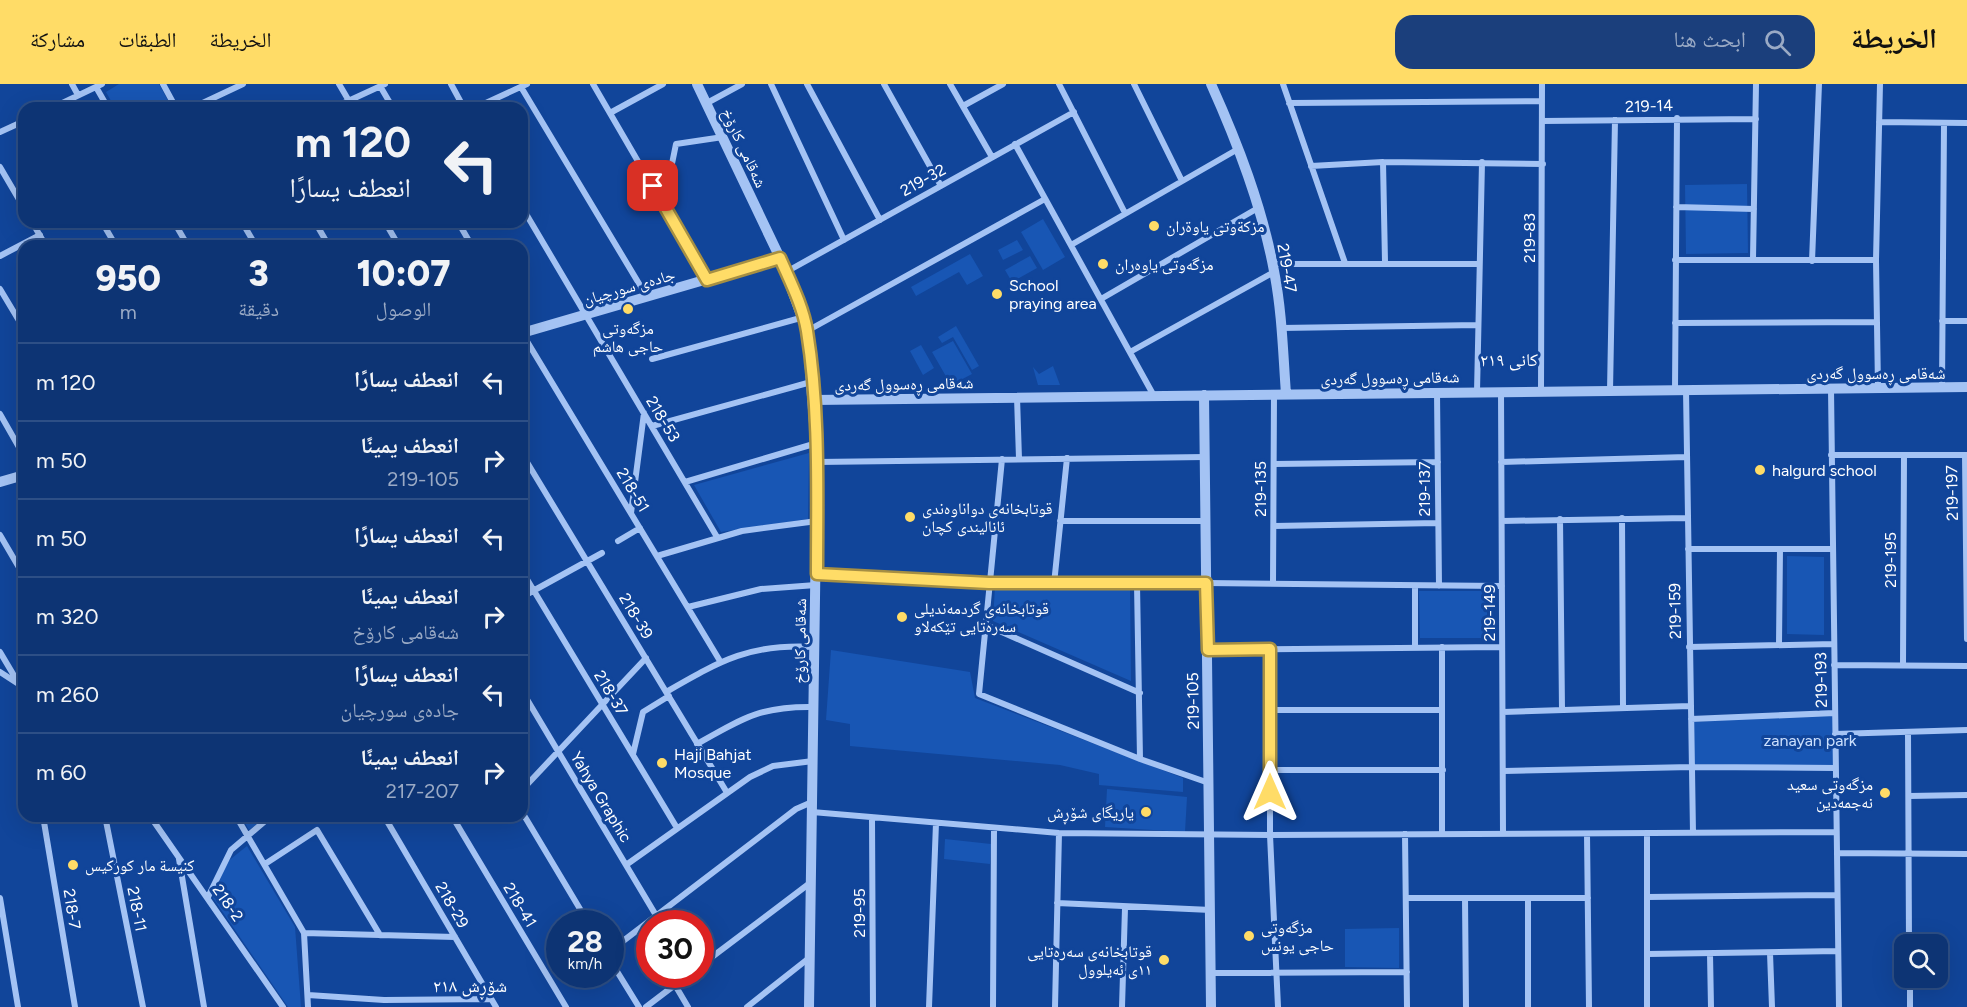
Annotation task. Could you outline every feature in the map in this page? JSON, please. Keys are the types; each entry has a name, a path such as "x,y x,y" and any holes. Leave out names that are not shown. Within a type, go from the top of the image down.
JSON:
{"street":[{"path":"72,84 78,95"},
{"path":"163,84 173,102"},
{"path":"339,84 349,101 383,85 390,102"},
{"path":"451,84 461,102"},
{"path":"593,84 707,280"},
{"path":"610,113 663,84"},
{"name":"شەقامی کارۆخ","path":"697,84 780,258 804,317 807,331 817,443 817,574 809,1007"},
{"path":"706,103 742,84"},
{"path":"771,84 844,240"},
{"path":"807,84 880,220"},
{"path":"884,84 941,186"},
{"path":"950,84 992,158"},
{"path":"963,106 1003,84"},
{"path":"1059,84 1125,213"},
{"path":"1134,84 1182,181"},
{"name":"219-47","path":"1211,84 1238,149 1258,208 1273,268 1286,394"},
{"path":"1283,84 1345,263"},
{"name":"219-83","path":"1541,391 1542,84"},
{"path":"1753,259 1756,84"},
{"path":"1812,261 1819,84"},
{"path":"1878,388 1876,260 1880,84"},
{"path":"204,102 239,85"},
{"path":"64,102 99,86 106,102"},
{"path":"488,102 524,86 647,297"},
{"path":"1289,103 1542,101"},
{"name":"219-32","path":"786,272 1074,112"},
{"path":"1675,390 1677,118"},
{"name":"219-14","path":"1542,121 1756,118"},
{"path":"1610,391 1615,120"},
{"path":"1879,122 1967,123"},
{"path":"0,132 18,124"},
{"path":"1942,388 1944,124"},
{"path":"664,204 676,144 723,137"},
{"path":"1015,144 1154,396"},
{"path":"1071,244 1238,149"},
{"path":"1311,166 1383,162 1543,164"},
{"path":"1383,162 1385,262"},
{"path":"1477,392 1482,162"},
{"path":"0,167 18,198"},
{"path":"807,331 1045,199"},
{"path":"1676,207 1754,209"},
{"path":"1101,299 1258,208"},
{"name":"218-53","path":"528,217 717,537"},
{"path":"36,228 43,240"},
{"path":"30,240 40,235"},
{"path":"0,256 18,247"},
{"name":"جادەی سورچیان","path":"528,331 780,258"},
{"path":"1675,260 1876,260"},
{"path":"1130,352 1273,268 1385,262 1479,264"},
{"path":"0,289 18,319"},
{"path":"652,359 804,317"},
{"path":"1942,321 1967,321"},
{"path":"1675,323 1876,322"},
{"path":"1281,328 1478,325"},
{"name":"218-51","path":"528,343 720,661"},
{"path":"652,426 812,381"},
{"name":"شەقامی ڕەسوول گەردی","path":"813,400 1967,387"},
{"name":"219-193","path":"1831,388 1839,1007"},
{"name":"219-159","path":"1686,390 1693,832"},
{"name":"219-137","path":"1437,392 1439,586"},
{"name":"219-149","path":"1501,392 1503,834"},
{"name":"219-135","path":"1273,584 1274,394"},
{"name":"219-105","path":"1204,395 1210,1007"},
{"path":"1017,397 1018,459"},
{"path":"631,513 644,412"},
{"path":"0,414 18,446"},
{"path":"685,482 817,443"},
{"path":"1832,455 1966,455"},
{"name":"219-195","path":"1903,665 1904,455"},
{"name":"219-197","path":"1966,455 1967,639"},
{"path":"817,462 1205,457"},
{"path":"1501,462 1686,457"},
{"path":"1054,584 1068,458"},
{"path":"1002,459 980,694 1140,759 1209,783"},
{"path":"1274,464 1438,462"},
{"name":"218-39","path":"528,464 726,791"},
{"path":"0,482 18,477"},
{"path":"1622,518 1623,708"},
{"path":"1502,521 1687,518"},
{"path":"1560,519 1562,710"},
{"path":"657,556 717,537 817,521"},
{"path":"1060,521 1206,521"},
{"path":"1274,526 1438,523"},
{"path":"618,541 640,528"},
{"path":"0,535 18,566"},
{"path":"1688,549 1833,549"},
{"path":"1779,644 1780,549"},
{"path":"528,594 602,553"},
{"path":"817,574 989,583 1502,586"},
{"name":"218-37","path":"528,581 677,828"},
{"path":"1137,584 1140,759"},
{"path":"688,607 761,589 816,585"},
{"path":"1415,586 1415,648"},
{"path":"986,626 1140,693"},
{"path":"1689,646 1834,644"},
{"path":"633,754 643,712 720,661 776,646 815,647"},
{"path":"1442,647 1442,834"},
{"path":"1208,650 1502,647"},
{"path":"1270,649 1270,835 1278,1007"},
{"path":"0,652 18,680"},
{"path":"528,784 646,658"},
{"path":"1834,665 1967,666"},
{"path":"0,672 18,683"},
{"name":"Yahya Graphic","path":"528,701 653,910"},
{"path":"1503,712 1690,705"},
{"path":"698,744 746,717 765,710 784,706 814,707"},
{"path":"1270,710 1442,710"},
{"path":"1691,719 1835,713"},
{"path":"1835,734 1967,730"},
{"path":"1908,732 1909,934"},
{"path":"626,865 726,791 773,766 813,761"},
{"path":"1504,771 1692,767 1836,768"},
{"path":"1270,770 1443,770"},
{"path":"1909,796 1967,795"},
{"path":"666,910 796,808 812,807 872,818 1059,833 1270,835 1836,832"},
{"name":"219-95","path":"872,818 873,1007"},
{"name":"218-7","path":"44,822 75,1007"},
{"name":"218-11","path":"106,822 143,1007"},
{"name":"218-2","path":"154,822 283,1007"},
{"path":"239,822 304,933 308,1007"},
{"path":"208,897 223,863 247,835 263,822"},
{"name":"218-29","path":"388,822 496,1007"},
{"name":"218-41","path":"456,822 566,1007"},
{"path":"528,822 581,910"},
{"path":"929,1007 936,823"},
{"path":"993,1007 994,828"},
{"path":"265,864 317,830 380,935"},
{"path":"1055,1007 1059,833"},
{"path":"1647,833 1647,1007"},
{"path":"1405,834 1407,1007"},
{"path":"1587,834 1589,1007"},
{"path":"1837,853 1967,854"},
{"path":"178,856 204,1007"},
{"path":"714,955 811,882"},
{"path":"1647,897 1837,895"},
{"path":"0,898 18,1007"},
{"path":"1406,898 1588,898"},
{"path":"1465,898 1466,1007"},
{"path":"1528,898 1528,1007"},
{"path":"1058,903 1125,908 1210,910"},
{"path":"1122,1007 1125,908"},
{"path":"304,933 455,937"},
{"path":"1647,954 1838,951"},
{"path":"1770,953 1772,1007"},
{"path":"1710,954 1711,1007"},
{"path":"747,1007 810,958"},
{"path":"1211,973 1407,972"},
{"path":"624,983 639,1007"},
{"path":"646,1007 671,988"},
{"path":"677,988 688,1007"},
{"path":"1910,988 1910,1007"},
{"path":"308,995 384,1004 491,999"}],"green space":[{"path":"119,84 159,84 169,102 112,102 106,92"},
{"path":"1747,184 1748,253 1686,254 1685,185"},
{"path":"1043,219 1065,257 1043,270 1021,232"},
{"path":"1017,240 1023,250 1003,260 998,250"},
{"path":"970,254 983,276 967,285 959,272 916,296 911,287"},
{"path":"1030,256 1037,268 1012,282 1005,270"},
{"path":"956,326 979,366 972,370 953,337 942,343 938,337"},
{"path":"953,341 972,374 951,385 932,352"},
{"path":"921,345 934,368 923,375 910,351"},
{"path":"1053,366 1060,385 1038,385 1033,367 1039,374"},
{"path":"809,453 808,519 721,532 694,485"},
{"path":"1787,556 1824,557 1824,635 1787,634"},
{"path":"995,586 1130,589 1131,681 993,621"},
{"path":"1419,591 1493,591 1493,638 1420,638"},
{"path":"831,650 970,672 975,698 1183,778 1183,792 1099,785 1099,774 1060,765 850,746 850,724 826,720"},
{"name":"zanayan park","path":"1835,713 1836,766 1694,764 1694,722"},
{"name":"یاریگای شۆڕش","path":"1107,789 1187,797 1185,832 1105,827"},
{"path":"244,822 260,822 249,830"},
{"path":"945,839 991,844 990,864 944,859"},
{"path":"247,846 295,927 301,1007 288,1007 213,898 227,862"},
{"path":"1399,928 1399,968 1345,967 1345,929"}],"place":[{"name":"مزكةوتى ياوةران","path":"1154,226"},
{"name":"مزگەوتی یاوەران","path":"1103,264"},
{"name":"School praying area","path":"997,294"},
{"name":"مزگەوتی حاجی هاشم","path":"628,309"},
{"name":"halgurd school","path":"1760,470"},
{"name":"قوتابخانەی دواناوەندی ئانالیندی كچان","path":"910,517"},
{"name":"قوتابخانەی گردمەندیلی سەرەتایی تێكەلاو","path":"902,617"},
{"name":"Haji Bahjat Mosque","path":"662,763"},
{"name":"مزگەوتی سعید نەجمەدین","path":"1885,793"},
{"name":"یاریگای شۆڕش","path":"1146,812"},
{"name":"كنيسة مار كوركيس","path":"73,865"},
{"name":"مزگەوتی حاجی یونس","path":"1249,936"},
{"name":"قوتابخانەی سەرەتایی ١١ی ئەیلوول","path":"1164,960"}],"district":[{"name":"کانی ٢١٩","path":"1509,360"},
{"name":"شۆڕش ٢١٨","path":"470,986"}],"route":[{"path":"653,186 707,280 780,258 786,272 804,317 807,331 817,443 817,574 989,583 1206,583 1208,650 1270,649 1270,792"}]}
